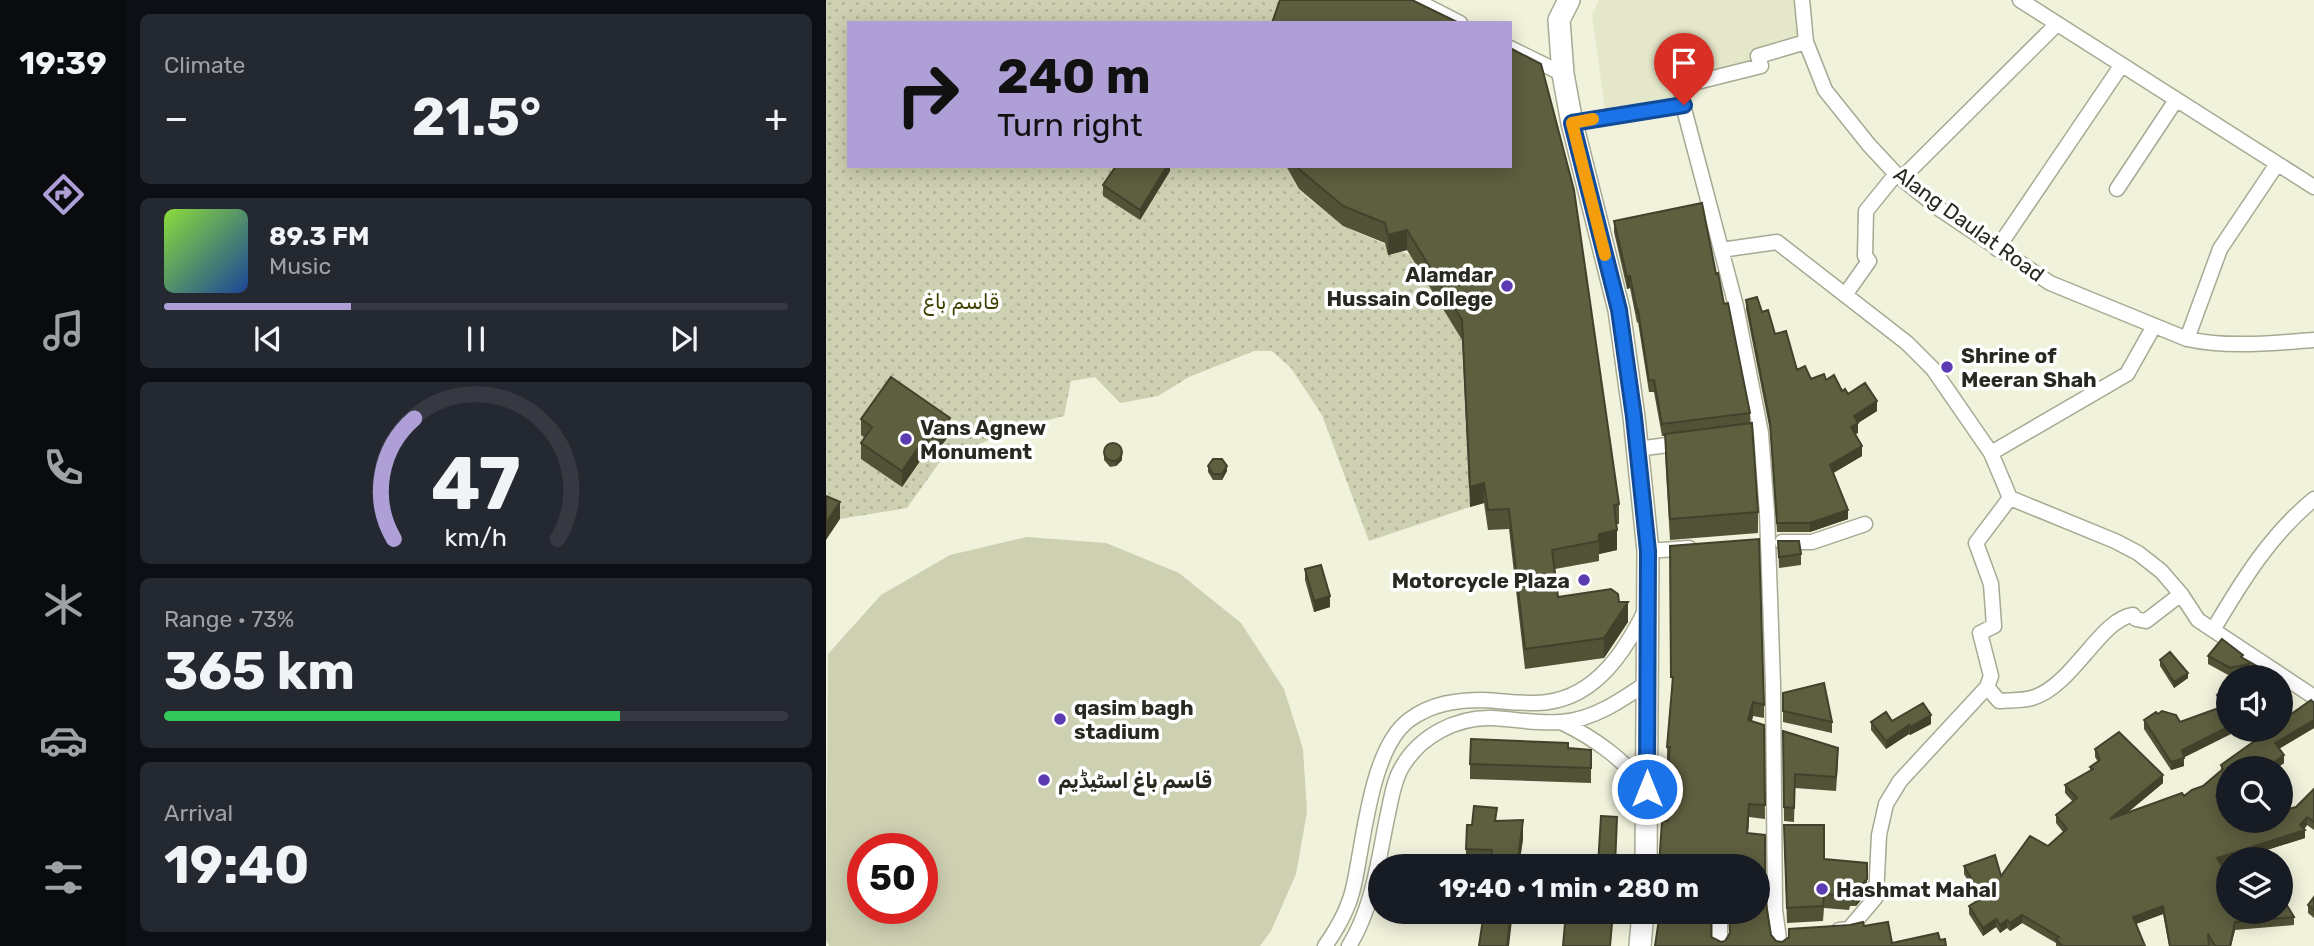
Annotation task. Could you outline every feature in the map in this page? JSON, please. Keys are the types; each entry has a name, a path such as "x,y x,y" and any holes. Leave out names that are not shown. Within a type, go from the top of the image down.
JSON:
{"main road":[{"path":"1569,0 1559,20 1563,74 1572,123 1619,310 1648,551 1646,854"},
{"path":"1640,946 1642,924"}],"street":[{"path":"1415,0 1456,21"},
{"name":"Alang Daulat Road","path":"1802,0 1806,42 1825,90 1868,145 1899,176 1997,249 2050,283 2187,339 2230,345 2314,340"},
{"path":"2020,0 2314,187"},
{"path":"1845,295 1869,261 1864,256 1866,211 2057,24"},
{"path":"1783,937 1775,902 1773,684 1754,434 1735,306 1681,86 1760,66 1758,56 1806,42"},
{"path":"1512,49 1563,74"},
{"path":"1997,249 2121,66"},
{"path":"2118,189 2176,100"},
{"path":"1572,123 1684,105"},
{"path":"2187,339 2220,249 2277,164"},
{"path":"1721,250 1777,243 1904,340 1933,369 1991,453 2010,498 2138,553 2161,571 2181,593 2197,620 2314,697"},
{"path":"1991,453 2127,374 2154,326"},
{"path":"1637,449 1692,442"},
{"path":"1825,931 1849,929 1876,897 1879,835 1886,804 1900,781 1987,687 1991,676 1980,633 1994,626 1991,584 1976,543 2010,498"},
{"path":"2213,630 2247,572 2296,514 2314,499"},
{"path":"1762,543 1812,542 1865,524"},
{"path":"1648,551 1702,547"},
{"path":"1987,687 1999,701 2032,698 2060,683 2114,623 2133,615 2136,619 2146,621 2181,593"},
{"path":"1325,946 1345,913 1352,891 1377,772 1386,750 1407,721 1423,712 1462,700 1548,702 1584,689 1618,659 1648,605"},
{"path":"1349,946 1360,928 1370,900 1400,769 1422,741 1439,731 1475,720 1488,718 1561,722 1595,713 1648,681"},
{"path":"1561,722 1584,733 1614,754 1647,789"},
{"path":"1770,902 1775,902"},
{"path":"1720,924 1720,946"}],"shaded area":[{"path":"1599,0 1799,0 1803,43 1759,56 1761,66 1681,86 1683,105 1606,117 1592,15"}],"green space":[{"name":"قاسم باغ","path":"826,0 1290,0 1281,21 847,21 847,168 1287,168 1299,190 1343,226 1410,255 1462,340 1470,507 1369,541 1322,415 1291,368 1272,351 1254,351 1189,377 1158,396 1120,403 1095,377 1071,381 1064,416 1012,429 939,463 907,508 840,519 826,513"},
{"name":"qasim bagh stadium","path":"1027,537 1106,543 1179,573 1241,623 1284,689 1303,749 1307,812 1296,874 1271,931 1260,946 829,946 826,940 828,654 881,595 950,555"}],"building":[{"path":"1280,0 1412,0 1455,21 1273,21"},
{"name":"Alamdar Hussain College","path":"1512,49 1541,64 1574,190 1619,504 1614,505 1617,530 1599,534 1599,541 1552,550 1558,597 1611,589 1618,594 1619,602 1628,602 1604,638 1525,649 1509,509 1488,510 1484,483 1470,487 1462,320 1407,230 1388,235 1385,223 1343,206 1299,169 1512,168"},
{"path":"1115,168 1166,168 1140,210 1103,185"},
{"path":"1702,203 1716,274 1718,273 1724,304 1728,303 1750,413 1662,424 1654,380 1649,381 1630,276 1627,277 1614,221"},
{"path":"1757,297 1762,312 1768,310 1775,334 1786,331 1797,370 1805,366 1811,379 1824,374 1826,380 1834,375 1842,391 1845,389 1848,394 1865,383 1877,401 1854,416 1858,423 1851,427 1862,446 1830,465 1848,510 1810,523 1777,523 1770,422 1746,300"},
{"name":"Vans Agnew Monument","path":"891,377 950,418 936,437 929,432 902,471 861,443 872,427 861,419"},
{"path":"1752,423 1758,512 1670,519 1665,434"},
{"path":"1113,443 1119,446 1122,452 1119,458 1113,461 1107,458 1104,452 1107,446"},
{"path":"1213,459 1222,459 1227,466 1222,474 1213,474 1208,466"},
{"path":"826,496 840,502 826,523"},
{"path":"1759,539 1764,705 1753,702 1748,720 1764,725 1765,805 1749,804 1747,833 1765,835 1765,854 1660,854 1662,821 1668,821 1672,765 1668,765 1670,747 1667,747 1673,677 1670,546"},
{"path":"1778,541 1799,541 1801,554 1779,557"},
{"path":"1321,565 1330,596 1314,601 1305,569"},
{"path":"2222,639 2243,655 2241,657 2255,665 2224,665 2208,656"},
{"path":"2170,652 2188,673 2174,682 2160,660"},
{"path":"1824,683 1832,722 1783,711 1783,693"},
{"path":"2311,700 2314,703 2314,720 2293,732 2293,713"},
{"path":"1923,703 1931,715 1910,727 1909,725 1886,741 1871,722 1886,712 1892,721"},
{"path":"2216,709 2216,733 2182,750 2184,758 2171,762 2144,720 2162,711 2176,715 2180,722"},
{"path":"1783,731 1838,748 1836,777 1795,774 1794,808 1784,807"},
{"path":"2119,732 2163,775 2110,819 2182,793 2184,796 2216,775 2216,833 2293,833 2293,808 2314,789 2314,822 2307,817 2300,825 2305,830 2252,847 2216,847 2216,924 2235,924 2230,946 2215,946 2208,934 2209,946 2170,946 2163,906 2133,917 2145,946 2062,946 2056,939 2059,937 2022,915 2010,923 2007,920 2000,925 1996,919 1983,928 1969,906 1982,898 1964,866 1995,855 2001,876 2030,836 2048,846 2067,829 2056,815 2077,798 2065,785 2093,769 2090,767 2100,760 2095,749"},
{"path":"1471,739 1568,743 1568,748 1591,750 1591,768 1470,764"},
{"path":"2253,742 2277,742 2284,755 2283,756 2234,756"},
{"path":"1474,806 1497,808 1495,821 1523,820 1519,854 1492,854 1492,850 1466,849 1467,825 1472,825"},
{"path":"1601,816 1617,817 1615,854 1599,854"},
{"path":"1784,825 1824,825 1824,859 1867,863 1867,879 1856,891 1850,891 1849,896 1824,894 1823,906 1787,908"},
{"path":"2314,897 2314,910 2308,905"},
{"path":"1863,922 1864,926 1888,922 1892,943 1938,933 1940,940 1945,939 1946,946 1655,946 1658,924 1711,924 1711,937 1721,942 1725,941 1730,933 1730,924 1769,924 1771,935 1776,941 1782,942 1789,937 1789,929"},
{"path":"1482,924 1510,924 1507,946 1479,946"},
{"path":"1565,924 1612,924 1610,946 1563,946"}],"slow traffic":[{"path":"1593,119 1572,123 1605,255"}],"place":[{"name":"Alamdar Hussain College","path":"1507,286"},
{"name":"Shrine of Meeran Shah","path":"1947,367"},
{"name":"Vans Agnew Monument","path":"906,439"},
{"name":"Motorcycle Plaza","path":"1584,580"},
{"name":"qasim bagh stadium","path":"1060,719"},
{"name":"قاسم باغ اسٹیڈیم","path":"1044,780"},
{"name":"Hashmat Mahal","path":"1822,889"}],"route":[{"path":"1647,789 1648,551 1634,417 1619,310 1572,123 1684,105"}]}
